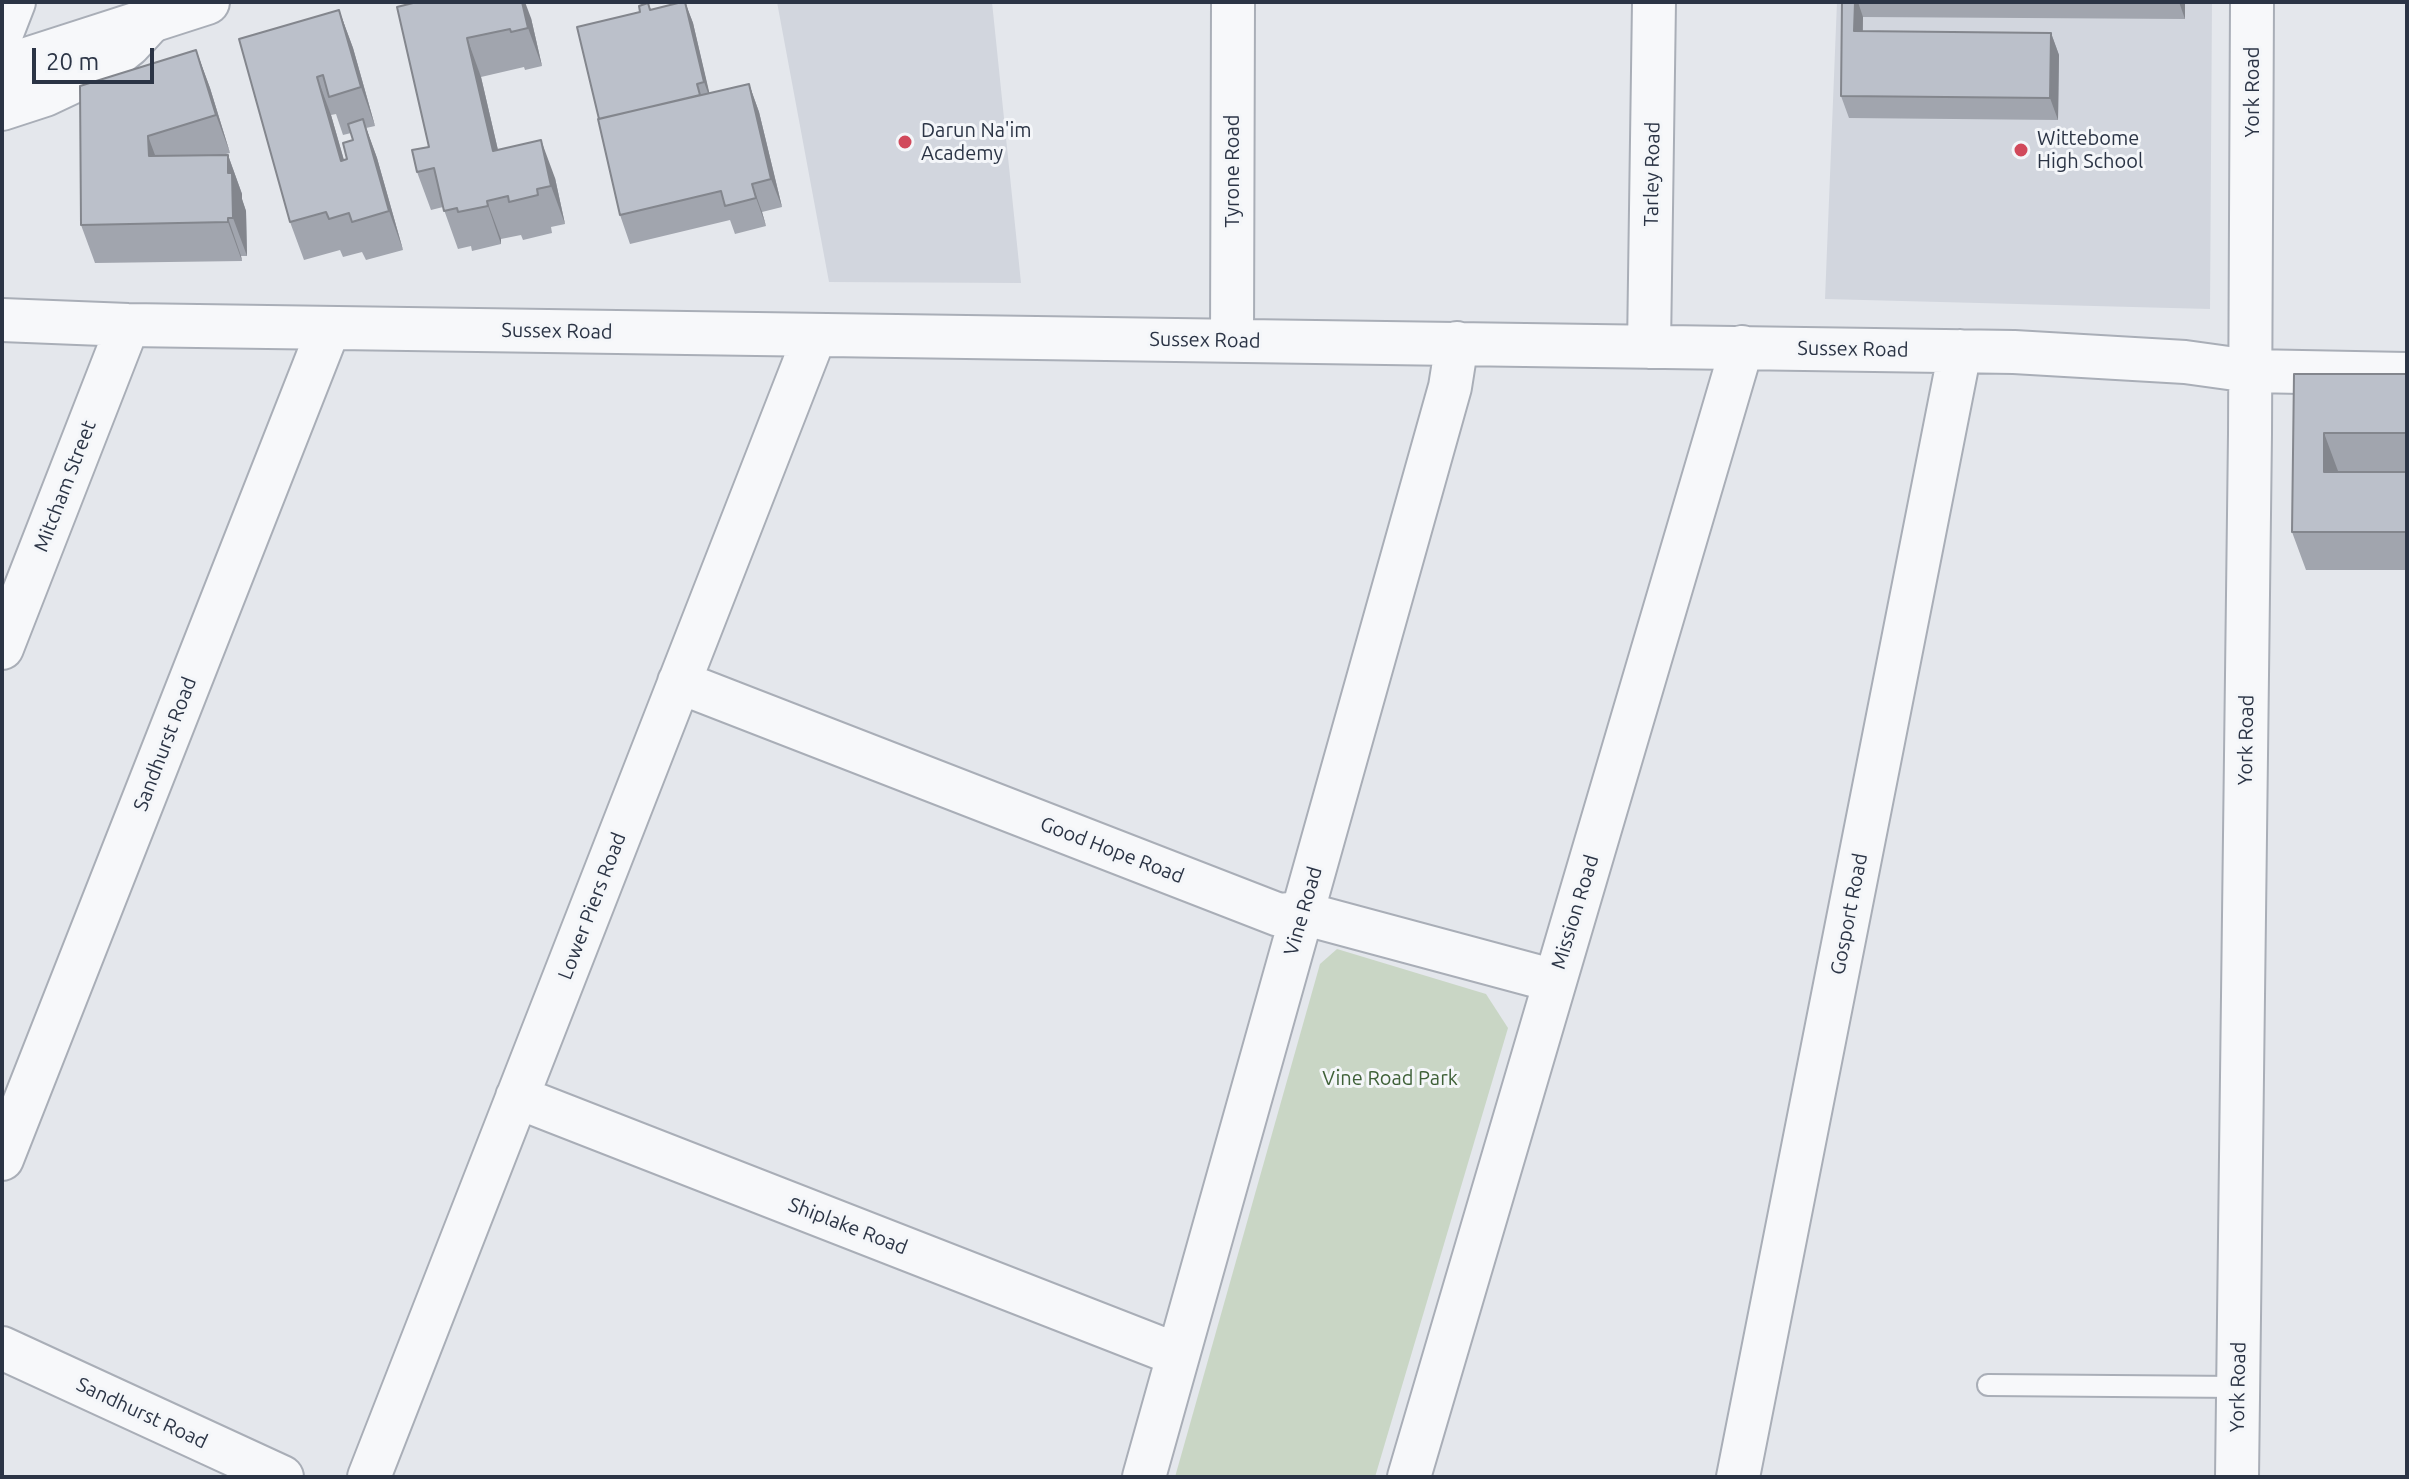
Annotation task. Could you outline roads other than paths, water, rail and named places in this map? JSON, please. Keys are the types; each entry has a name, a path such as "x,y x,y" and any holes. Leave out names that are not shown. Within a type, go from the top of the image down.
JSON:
{"street":[{"path":"2,33 14,2"},
{"path":"2,68 207,2"},
{"name":"Tyrone Road","path":"1232,340 1233,2"},
{"name":"Tarley Road","path":"1649,347 1654,2"},
{"name":"York Road","path":"2237,1477 2252,2"},
{"path":"2,109 45,95 98,70 129,45 152,20"},
{"name":"Sussex Road","path":"2,320 128,325 1960,351 2185,362 2250,371 2407,374"},
{"name":"Mitcham Street","path":"2,648 128,325"},
{"name":"Sandhurst Road","path":"2,1159 329,328"},
{"name":"Lower Piers Road","path":"369,1477 815,335"},
{"name":"Vine Road","path":"1144,1477 1450,387 1457,343"},
{"name":"Mission Road","path":"1409,1477 1742,347"},
{"name":"Gosport Road","path":"1738,1477 1960,351"},
{"name":"Good Hope Road","path":"679,682 1279,915 1302,913 1555,981"},
{"name":"Shiplake Road","path":"517,1097 1178,1355"},
{"name":"Sandhurst Road","path":"2,1348 282,1477"}],"lane":[{"path":"1988,1385 2238,1387"}],"place":[{"name":"Darun Na'im Academy","path":"905,142"},
{"name":"Wittebome High School","path":"2021,150"}],"park label":[{"name":"Vine Road Park","path":"1390,1078"}]}
